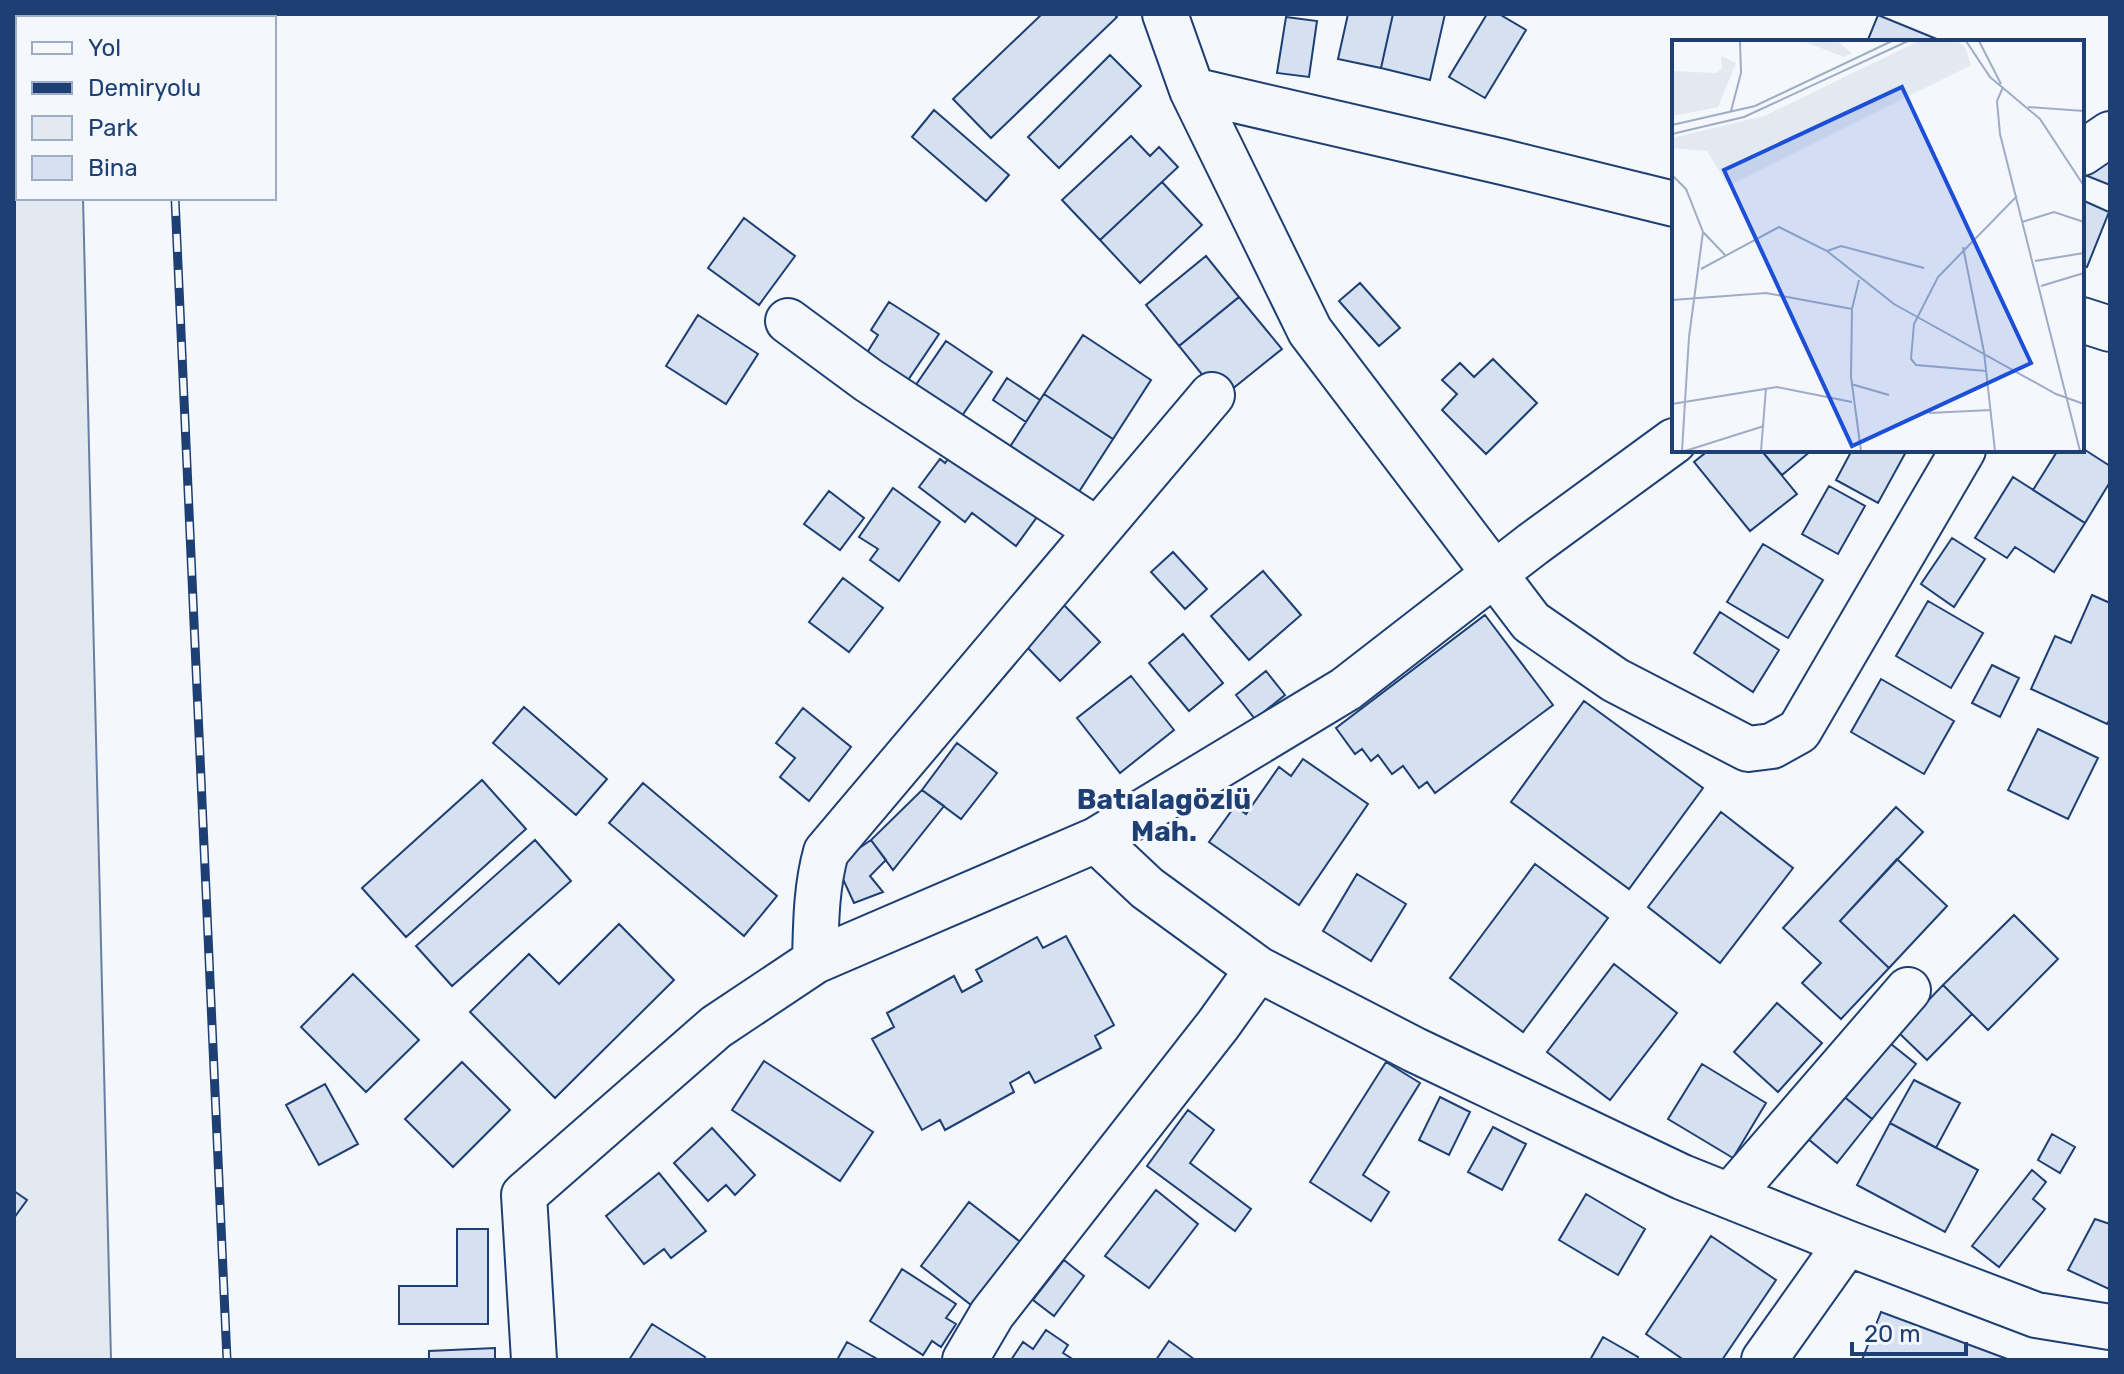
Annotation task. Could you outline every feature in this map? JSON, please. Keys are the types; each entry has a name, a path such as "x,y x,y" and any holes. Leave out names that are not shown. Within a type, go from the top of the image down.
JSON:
{"street":[{"path":"1165,14 1192,90 1310,331 1531,622 1615,680 1748,749 1772,746 1799,731 1962,452"},
{"path":"1192,90 1672,204"},
{"path":"2084,152 2110,134"},
{"path":"788,321 868,380 1097,530"},
{"path":"2084,321 2110,329"},
{"path":"815,961 817,902 826,852 1212,395"},
{"path":"534,1360 524,1195 716,1027 815,961 1096,840 1346,689 1494,574 1672,442"},
{"path":"1096,840 1147,888 1258,969 1415,1050 1682,1177 1847,1243 2036,1315 2110,1327"},
{"path":"965,1360 992,1314 1218,1025 1258,969"},
{"path":"1730,1196 1908,990"},
{"path":"1764,1360 1847,1243"}],"green space":[{"path":"14,14 79,14 16,16 16,200 83,200 111,1360 14,1360"}],"building":[{"path":"1042,14 1114,14 1117,17 991,138 953,99"},
{"path":"1348,14 1393,14 1381,68 1338,59"},
{"path":"1393,14 1445,14 1430,80 1381,68"},
{"path":"1487,14 1499,14 1526,30 1485,98 1449,77"},
{"path":"1878,15 1939,40 1868,40"},
{"path":"1286,17 1317,21 1309,77 1277,73"},
{"path":"1110,55 1141,86 1059,168 1028,137"},
{"path":"934,110 1009,175 986,201 912,137"},
{"path":"1131,136 1150,156 1159,147 1178,167 1100,240 1062,200"},
{"path":"2110,161 2110,185 2085,175"},
{"path":"1162,182 1202,225 1140,283 1100,240"},
{"path":"2084,201 2109,212 2087,267 2084,266"},
{"path":"744,218 795,256 759,305 708,268"},
{"path":"1206,256 1239,297 1179,346 1146,305"},
{"path":"1360,283 1400,328 1379,346 1339,301"},
{"path":"1239,297 1282,349 1221,398 1179,346"},
{"path":"889,302 939,334 906,383 865,356 878,335 871,330"},
{"path":"698,315 758,354 726,404 666,366"},
{"path":"1083,335 1151,380 1113,439 1044,394"},
{"path":"946,341 992,372 957,423 911,392"},
{"path":"1493,359 1537,403 1486,454 1442,410 1457,394 1442,380 1460,363 1474,377"},
{"path":"1007,378 1040,400 1026,422 993,400"},
{"path":"1044,394 1113,439 1073,501 1004,456"},
{"path":"960,443 1045,506 1016,546 972,513 965,522 919,487 940,459 945,463"},
{"path":"2084,449 2110,466 2110,482 2085,523 2033,490 2057,452 2084,452"},
{"path":"1706,452 1763,452 1797,494 1750,531 1694,462"},
{"path":"1763,452 1810,452 1782,475"},
{"path":"1851,452 1906,452 1878,503 1836,480"},
{"path":"2013,477 2085,523 2054,572 2015,547 2007,558 1975,538"},
{"path":"1829,486 1865,506 1838,554 1802,534"},
{"path":"893,488 940,522 899,581 870,560 878,549 859,537"},
{"path":"829,491 864,518 840,550 804,524"},
{"path":"1952,538 1985,559 1954,607 1921,584"},
{"path":"1763,544 1823,580 1788,638 1727,602"},
{"path":"1173,552 1207,589 1185,609 1151,572"},
{"path":"1263,571 1301,615 1249,660 1211,616"},
{"path":"843,578 883,608 849,652 809,622"},
{"path":"2092,595 2110,603 2110,719 2107,724 2031,689 2055,636 2071,643"},
{"path":"1928,601 1983,633 1951,688 1896,656"},
{"path":"1064,605 1100,642 1060,681 1024,644"},
{"path":"1720,612 1779,650 1753,692 1694,653"},
{"path":"1485,615 1553,705 1435,793 1427,782 1419,788 1403,766 1392,774 1378,755 1371,761 1362,749 1355,754 1336,728"},
{"path":"1183,634 1223,683 1189,711 1149,663"},
{"path":"1992,665 2019,678 2000,717 1972,703"},
{"path":"1266,671 1285,695 1255,719 1236,695"},
{"path":"1131,676 1174,730 1120,773 1077,718"},
{"path":"1881,679 1954,721 1924,774 1851,732"},
{"path":"1584,701 1703,788 1629,889 1511,802"},
{"path":"524,707 607,779 576,815 493,743"},
{"path":"803,708 851,747 809,801 780,777 795,758 776,743"},
{"path":"2038,729 2098,758 2068,819 2008,790"},
{"path":"957,743 997,773 961,819 922,790"},
{"path":"1303,759 1368,804 1299,905 1209,842 1235,806 1246,814 1279,767 1291,776"},
{"path":"482,780 526,829 406,937 362,888"},
{"path":"643,783 777,896 744,936 609,823"},
{"path":"922,790 944,806 893,870 871,840"},
{"path":"1896,807 1923,832 1840,921 1889,968 1841,1019 1802,983 1821,963 1783,928"},
{"path":"1721,812 1793,868 1720,963 1648,907"},
{"path":"535,840 571,881 452,986 416,946"},
{"path":"871,840 886,860 870,876 883,892 854,903 836,864"},
{"path":"1897,859 1947,906 1889,968 1840,921"},
{"path":"1535,864 1608,918 1523,1032 1450,978"},
{"path":"1357,874 1406,904 1371,961 1323,931"},
{"path":"2014,915 2058,959 1988,1030 1943,985"},
{"path":"619,924 674,980 555,1098 470,1012 529,954 559,984"},
{"path":"1066,936 1114,1025 1095,1036 1101,1048 1035,1083 1029,1072 1010,1083 1014,1092 945,1130 940,1120 922,1130 872,1039 894,1027 887,1013 954,976 962,992 982,981 976,970 1037,937 1043,948"},
{"path":"1614,964 1677,1013 1610,1100 1547,1052"},
{"path":"353,974 419,1040 366,1092 301,1027"},
{"path":"1943,985 1972,1014 1927,1060 1898,1032"},
{"path":"1777,1003 1822,1043 1778,1092 1734,1052"},
{"path":"1886,1040 1916,1064 1872,1119 1842,1095"},
{"path":"764,1061 873,1132 840,1181 732,1110"},
{"path":"462,1062 510,1110 453,1167 405,1119"},
{"path":"1386,1062 1420,1083 1363,1175 1389,1192 1371,1221 1310,1182"},
{"path":"1702,1064 1766,1103 1733,1158 1668,1119"},
{"path":"1914,1080 1960,1103 1936,1148 1890,1123"},
{"path":"325,1084 358,1144 319,1165 286,1105"},
{"path":"1842,1095 1872,1119 1837,1163 1807,1138"},
{"path":"1440,1097 1470,1112 1449,1155 1419,1140"},
{"path":"1188,1110 1214,1130 1190,1163 1251,1209 1235,1231 1147,1166"},
{"path":"1890,1123 1978,1170 1945,1232 1857,1185"},
{"path":"1493,1127 1526,1144 1502,1190 1468,1172"},
{"path":"712,1128 755,1175 735,1195 726,1185 708,1201 674,1163"},
{"path":"2052,1134 2075,1147 2060,1173 2038,1160"},
{"path":"2032,1170 2046,1182 2033,1199 2045,1209 1999,1267 1972,1246"},
{"path":"659,1173 706,1231 671,1258 664,1249 644,1264 606,1216"},
{"path":"1156,1190 1198,1224 1149,1288 1105,1256"},
{"path":"14,1191 27,1200 14,1218"},
{"path":"1586,1194 1645,1229 1618,1275 1559,1240"},
{"path":"969,1202 1023,1244 975,1308 921,1266"},
{"path":"2095,1219 2110,1224 2109,1289 2068,1270"},
{"path":"457,1229 488,1229 488,1324 399,1324 399,1286 457,1286"},
{"path":"1711,1236 1776,1280 1722,1360 1684,1360 1646,1334"},
{"path":"1064,1260 1084,1276 1054,1316 1033,1300"},
{"path":"902,1269 956,1304 946,1318 956,1324 941,1347 932,1341 923,1355 870,1321"},
{"path":"1881,1312 2010,1360 1862,1360"},
{"path":"652,1324 705,1357 703,1360 629,1360"},
{"path":"1046,1330 1068,1345 1063,1353 1074,1360 1011,1360 1023,1342 1033,1349"},
{"path":"1603,1337 1638,1357 1637,1360 1590,1360"},
{"path":"1169,1341 1194,1359 1156,1360"},
{"path":"847,1342 879,1360 837,1360"},
{"path":"495,1348 495,1360 429,1360 429,1351"}],"railway":[{"path":"175,200 227,1360"}],"district":[{"name":"Batıalagözlü Mah.","path":"1164,815"}]}
